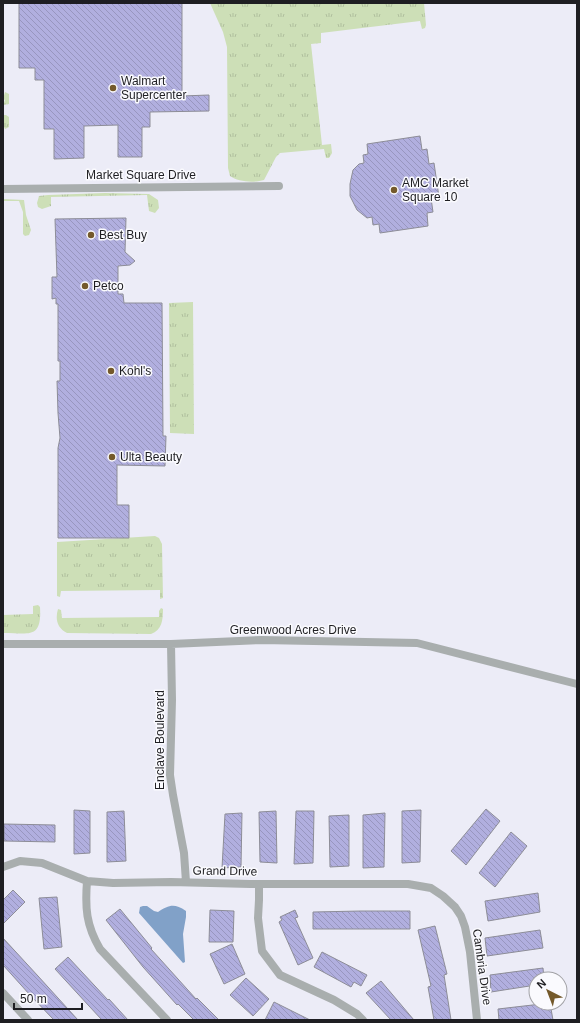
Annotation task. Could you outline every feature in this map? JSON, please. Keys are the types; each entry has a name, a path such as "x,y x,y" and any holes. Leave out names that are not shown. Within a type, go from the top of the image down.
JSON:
{"street":[{"name":"Market Square Drive","path":"3,189 279,186"},
{"name":"Greenwood Acres Drive","path":"3,644 171,644 262,640 417,643 577,684"},
{"name":"Enclave Boulevard","path":"171,644 172,700 170,775 172,795 184,853 186,882"},
{"name":"Grand Drive","path":"3,867 20,862 42,863 87,881 113,883 186,882 259,884 408,884 431,888 447,899"},
{"path":"87,881 87,915 93,937 100,949 167,1020"},
{"path":"259,884 258,918 262,951 280,975 334,1000 357,1014 363,1020"},
{"name":"Cambria Drive","path":"447,899 455,908 465,927 477,1020"},
{"path":"3,993 28,1020"}],"green space":[{"path":"210,3 424,3 426,25 425,28 422,29 420,21 321,33 321,43 311,44 322,145 331,144 332,153 329,158 326,158 324,149 280,153 276,157 264,180 246,181 237,180 230,176 228,168 227,47 223,32"},
{"path":"5,92 9,94 9,104 3,105 5,100 3,99"},
{"path":"3,115 9,117 9,127 5,129 3,125"},
{"path":"105,193 149,194 158,200 159,208 155,213 149,211 147,195 51,197 51,206 42,209 38,207 37,203 39,196"},
{"path":"3,199 24,200 26,215 31,230 29,235 25,236 23,234 23,212 19,201 3,201"},
{"path":"193,302 194,434 170,433 169,303"},
{"path":"155,536 159,538 162,544 163,598 160,599 160,590 61,591 60,597 57,596 57,542"},
{"path":"38,605 40,607 40,618 39,625 36,630 27,633 3,633 3,615 33,614 33,606"},
{"path":"161,608 163,609 163,617 160,627 151,634 67,633 61,629 57,620 58,609 61,610 62,618 159,617 159,611"}],"water":[{"path":"147,906 158,912 172,906 186,911 183,934 185,962 183,963 139,913 140,907"}],"building":[{"name":"Walmart Supercenter","path":"19,3 182,3 182,96 209,95 209,111 150,112 150,127 142,127 142,157 118,157 118,125 84,126 84,158 54,159 54,129 44,129 44,80 35,80 35,68 19,68"},
{"name":"AMC Market Square 10","path":"420,136 422,150 427,149 429,164 434,163 439,197 431,198 433,212 427,213 428,226 380,233 379,224 373,225 372,217 367,218 357,210 350,196 350,184 353,170 359,164 364,163 363,155 368,154 367,144"},
{"path":"126,218 125,252 135,261 130,265 118,266 118,294 123,294 124,303 162,303 163,436 166,436 165,466 117,465 117,505 129,505 129,538 58,538 58,448 60,438 57,381 60,381 60,361 58,361 58,304 56,304 56,298 52,299 52,277 57,277 55,219"},
{"path":"486,809 500,821 466,865 451,851"},
{"path":"74,810 90,811 90,853 74,854"},
{"path":"421,810 420,862 402,863 402,811"},
{"path":"124,811 126,861 107,862 107,812"},
{"path":"276,811 277,863 260,862 259,812"},
{"path":"296,811 314,811 313,863 294,864"},
{"path":"242,813 241,867 222,868 225,814"},
{"path":"385,813 384,867 363,868 363,815"},
{"path":"349,815 349,866 330,867 329,816"},
{"path":"4,824 55,825 55,842 4,841"},
{"path":"511,832 527,846 495,887 479,873"},
{"path":"13,890 25,902 3,924 3,900"},
{"path":"538,893 540,912 488,921 485,901"},
{"path":"57,897 62,947 44,949 39,898"},
{"path":"120,909 152,948 151,949 196,999 197,998 219,1020 194,1020 178,1004 177,1005 143,967 106,920"},
{"path":"210,910 234,911 233,942 209,942"},
{"path":"295,910 298,917 295,918 313,958 298,965 279,922 282,920 280,917"},
{"path":"410,911 410,929 313,929 313,912"},
{"path":"435,926 447,974 444,975 451,1020 434,1020 428,987 431,986 418,930"},
{"path":"540,930 543,948 487,956 485,938"},
{"path":"3,938 78,1020 54,1020 30,995 3,965"},
{"path":"232,944 245,974 224,984 210,954"},
{"path":"322,952 367,975 361,986 354,982 351,987 314,967"},
{"path":"68,957 128,1020 102,1020 55,969"},
{"path":"543,968 543,971 528,971 528,986 491,992 490,975"},
{"path":"246,978 269,999 253,1016 230,995"},
{"path":"381,981 414,1020 391,1020 366,993"},
{"path":"274,1002 310,1020 265,1020"},
{"path":"528,1006 528,1011 551,1011 553,1020 499,1020 498,1009"}],"place":[{"name":"Walmart Supercenter","path":"113,88"},
{"name":"AMC Market Square 10","path":"394,190"},
{"name":"Best Buy","path":"91,235"},
{"name":"Petco","path":"85,286"},
{"name":"Kohl's","path":"111,371"},
{"name":"Ulta Beauty","path":"112,457"}]}
